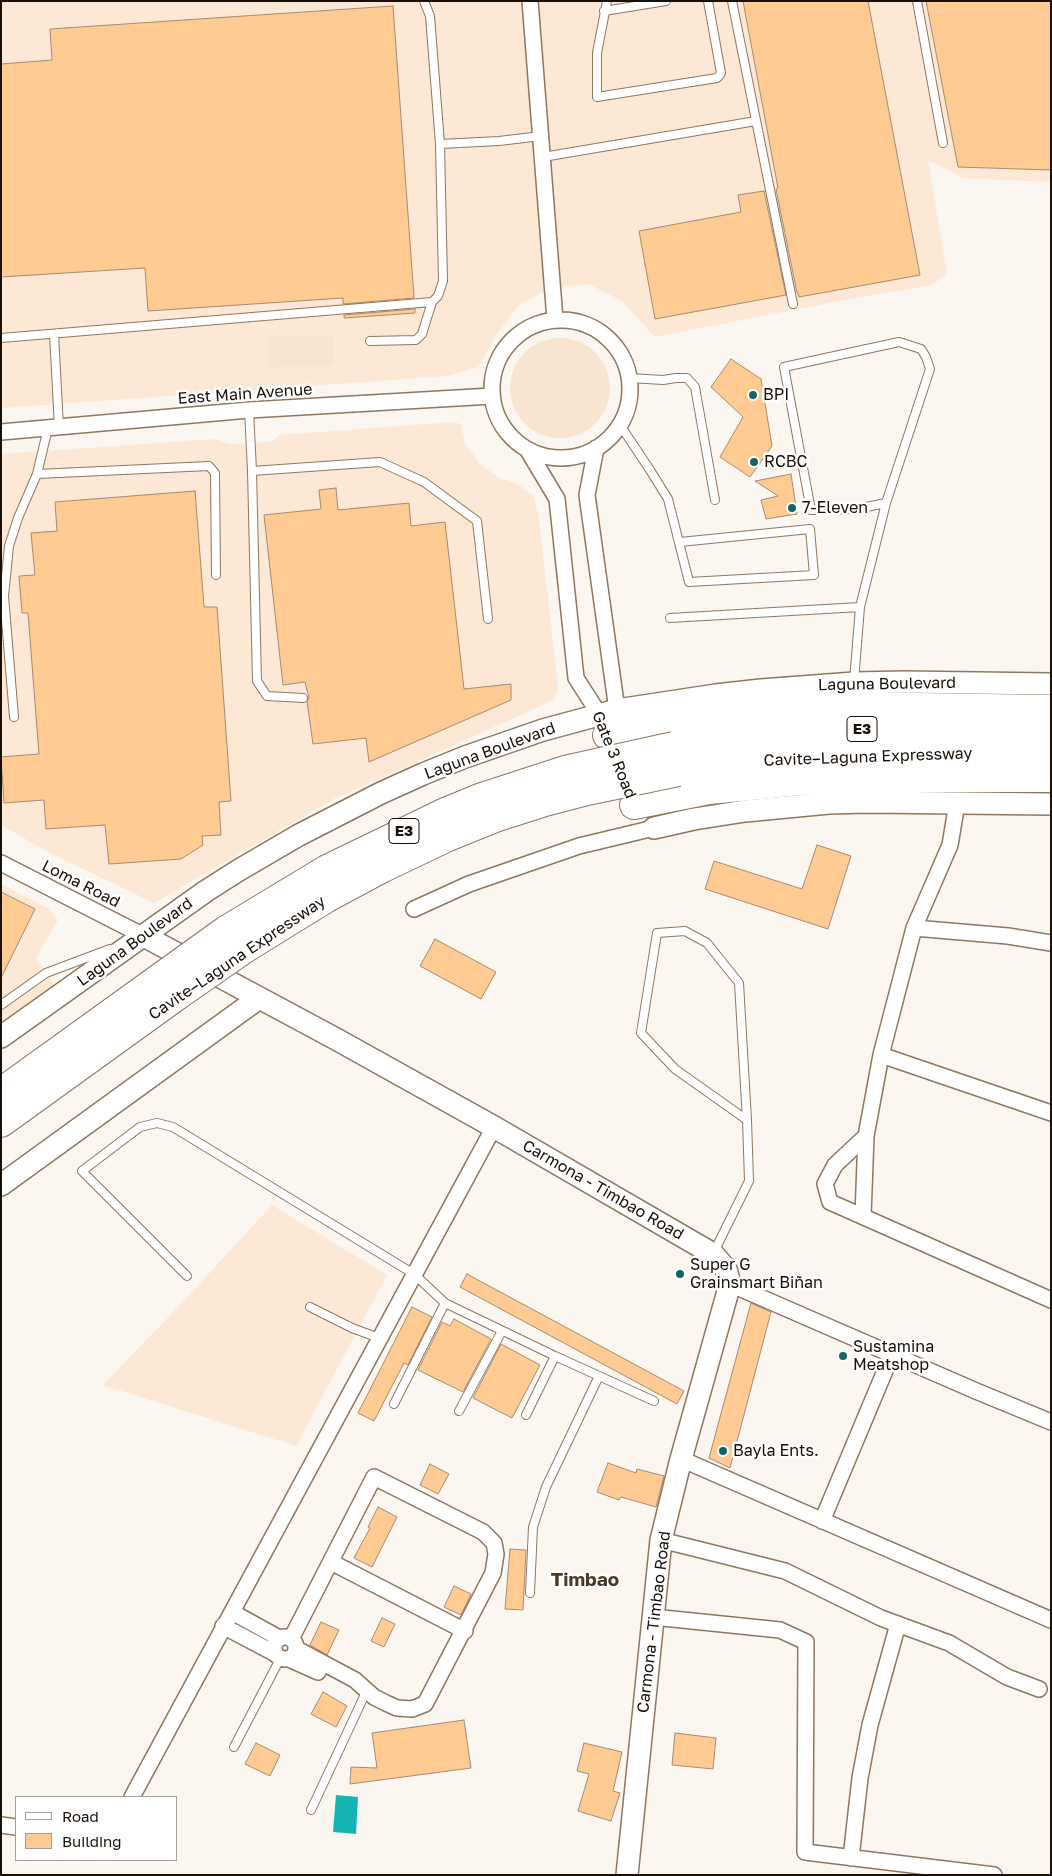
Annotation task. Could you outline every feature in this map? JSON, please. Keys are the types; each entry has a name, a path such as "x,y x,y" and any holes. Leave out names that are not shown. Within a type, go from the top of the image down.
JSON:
{"highway":[{"path":"612,722 723,716 809,707 1051,709"},
{"name":"Cavite–Laguna Expressway","path":"1,1092 170,986 254,942 327,898 382,868 495,818 545,802 596,789 676,759 762,734 904,728 1051,732"},
{"name":"Cavite–Laguna Expressway","path":"676,759 766,759 906,753 1051,755"},
{"path":"643,802 710,790 808,781 878,778 1051,778"},
{"name":"Cavite–Laguna Expressway","path":"1,1123 170,986"}],"main road":[{"name":"Laguna Boulevard","path":"1,1037 239,870 322,823 381,793 465,757 734,692 854,683 1051,684"},
{"name":"Gate 3 Road","path":"612,722 654,828"},
{"path":"654,828 694,819 794,806 868,802 1051,804"},
{"name":"Carmona - Timbao Road","path":"144,936 336,1039 494,1127 713,1254 726,1269 730,1284 681,1459 661,1540 627,1875"},
{"path":"1,1186 259,998"}],"street":[{"path":"530,1 555,320"},
{"path":"555,320 567,320 584,324 601,332 614,345 624,361 629,378 629,402 620,425 605,442 577,456 557,458 527,449 503,427 496,412 491,385 496,362 509,343 526,328 537,323 555,320"},
{"name":"East Main Avenue","path":"1,432 249,410 492,396"},
{"name":"Gate 3 Road","path":"596,448 587,495 612,722"},
{"name":"Gate 3 Road","path":"527,449 557,499 576,678 612,722"},
{"path":"863,1216 866,1136 881,1055 914,928 950,845 957,802"},
{"path":"414,909 469,884 553,855 607,838 654,828"},
{"name":"Loma Road","path":"1,862 144,936"},
{"path":"914,928 1008,936 1051,943"},
{"path":"881,1055 1051,1113"},
{"path":"133,1796 494,1127"},
{"path":"866,1136 835,1165 825,1184 830,1202 1051,1300"},
{"path":"730,1284 1051,1422"},
{"path":"822,1521 892,1354"},
{"path":"681,1459 1051,1620"},
{"path":"224,1626 285,1649 355,1680 369,1694 397,1708 412,1709 425,1704 465,1630 493,1573 496,1554 494,1544 483,1532 374,1477 285,1649"},
{"path":"661,1540 785,1570 898,1624 949,1643 1007,1677 1039,1689"},
{"path":"331,1562 465,1630"},
{"path":"232,1612 285,1649"},
{"path":"653,1617 780,1630 806,1642 805,1852 994,1875"},
{"path":"851,1858 860,1778 870,1725 898,1624"},
{"path":"1,1825 15,1827"}],"lane":[{"path":"370,341 416,340 422,334 432,302 438,296 443,281 440,144 430,16 424,1"},
{"path":"607,1 597,52 597,97 712,79 720,76 708,1"},
{"path":"604,11 666,1"},
{"path":"732,1 793,304"},
{"path":"917,1 943,143"},
{"path":"543,157 756,121"},
{"path":"440,144 499,141 541,136"},
{"path":"1,338 432,302"},
{"path":"14,717 4,596 9,546 54,427 54,334"},
{"path":"854,683 860,607 886,503 930,369 921,349 899,342 784,367 812,510 861,508 886,503"},
{"path":"629,378 663,380 687,378 695,387 715,500"},
{"path":"249,410 257,682 267,696 303,698"},
{"path":"620,425 668,499 689,582 814,575 810,529 680,542"},
{"path":"252,471 380,462 424,482 477,521 488,619"},
{"path":"37,474 209,466 215,474 216,575"},
{"path":"670,618 860,607"},
{"path":"713,1254 749,1181 747,1120 740,983 707,943 685,931 657,933 641,1033 675,1069 747,1120"},
{"path":"1,1005 46,973 144,936"},
{"path":"188,1276 82,1171 140,1128 156,1123 173,1127 414,1274 445,1303 654,1401"},
{"path":"394,1404 445,1303"},
{"path":"310,1307 352,1328 379,1338"},
{"path":"459,1411 502,1331"},
{"path":"526,1415 555,1356"},
{"path":"530,1592 533,1527 538,1511 546,1487 599,1376"},
{"path":"234,1747 285,1649"},
{"path":"311,1810 369,1694"}],"shaded area":[{"path":"1,1 1051,1 1051,182 963,178 928,160 947,274 932,285 849,299 655,337 622,301 588,284 550,288 518,306 496,335 479,367 448,376 1,408"},
{"path":"333,335 333,366 268,367 268,336"},
{"path":"560,338 579,341 596,352 607,369 610,388 607,407 596,424 579,435 560,438 541,435 524,424 513,407 510,388 513,369 524,352 541,341"},
{"path":"453,422 461,424 465,443 480,464 498,477 519,485 534,496 539,519 558,687 554,700 334,799 154,903 50,853 1,825 1,454 216,439 229,444 271,442 280,435"},
{"path":"1,884 49,909 58,920 36,958 55,986 1,1024"},
{"path":"272,1205 387,1275 296,1446 103,1385 179,1306"}],"water":[{"path":"336,1795 358,1797 356,1834 333,1832"}],"building":[{"path":"743,1 868,1 920,275 799,297 776,189 778,188"},
{"path":"926,1 1051,1 1051,170 958,167"},
{"path":"393,6 414,298 343,304 343,298 148,311 145,268 1,277 1,64 52,60 50,29"},
{"path":"764,191 786,295 655,319 639,231 741,212 738,195"},
{"path":"415,309 415,313 344,318 344,315"},
{"path":"731,359 761,379 772,446 750,477 720,457 743,417 711,387"},
{"path":"791,474 797,514 766,519 761,500 778,496 755,481"},
{"path":"336,488 338,510 409,503 411,526 445,522 464,689 511,684 511,700 369,762 366,738 313,744 307,701 309,698 305,682 283,685 264,515 321,509 319,490"},
{"path":"195,491 204,607 217,607 231,801 219,802 221,835 202,836 203,845 181,859 109,864 105,825 46,829 44,800 4,803 1,757 39,754 28,613 22,613 19,576 35,575 31,533 57,531 55,502"},
{"path":"817,845 851,856 828,929 705,889 714,861 802,889"},
{"path":"1,892 35,909 1,978"},
{"path":"435,939 496,972 481,999 420,966"},
{"path":"467,1274 684,1391 677,1404 460,1287"},
{"path":"751,1303 771,1312 730,1468 709,1458"},
{"path":"412,1307 432,1317 408,1365 404,1363 374,1421 358,1413"},
{"path":"454,1319 491,1339 463,1392 418,1370 442,1322 450,1326"},
{"path":"501,1344 540,1365 512,1418 473,1398"},
{"path":"608,1463 636,1473 637,1469 664,1476 656,1507 621,1497 619,1500 597,1492"},
{"path":"430,1464 449,1474 438,1494 420,1485"},
{"path":"378,1507 397,1517 372,1567 354,1558 370,1528 368,1527"},
{"path":"510,1549 526,1550 523,1610 505,1609"},
{"path":"454,1586 471,1594 461,1615 444,1607"},
{"path":"382,1618 395,1624 384,1647 371,1641"},
{"path":"321,1622 339,1630 327,1655 310,1645"},
{"path":"323,1692 347,1706 336,1727 311,1714"},
{"path":"464,1720 471,1768 350,1784 351,1767 377,1768 372,1733"},
{"path":"675,1733 716,1738 713,1769 672,1765"},
{"path":"256,1743 280,1755 270,1776 245,1764"},
{"path":"584,1743 622,1752 613,1791 620,1793 611,1821 578,1811 589,1774 577,1771"}],"place":[{"name":"BPI","path":"753,395"},
{"name":"RCBC","path":"754,462"},
{"name":"7-Eleven","path":"792,508"},
{"name":"Super G Grainsmart Biñan","path":"680,1274"},
{"name":"Sustamina Meatshop","path":"843,1356"},
{"name":"Bayla Ents.","path":"723,1451"}],"district":[{"name":"Timbao","path":"585,1580"}]}
